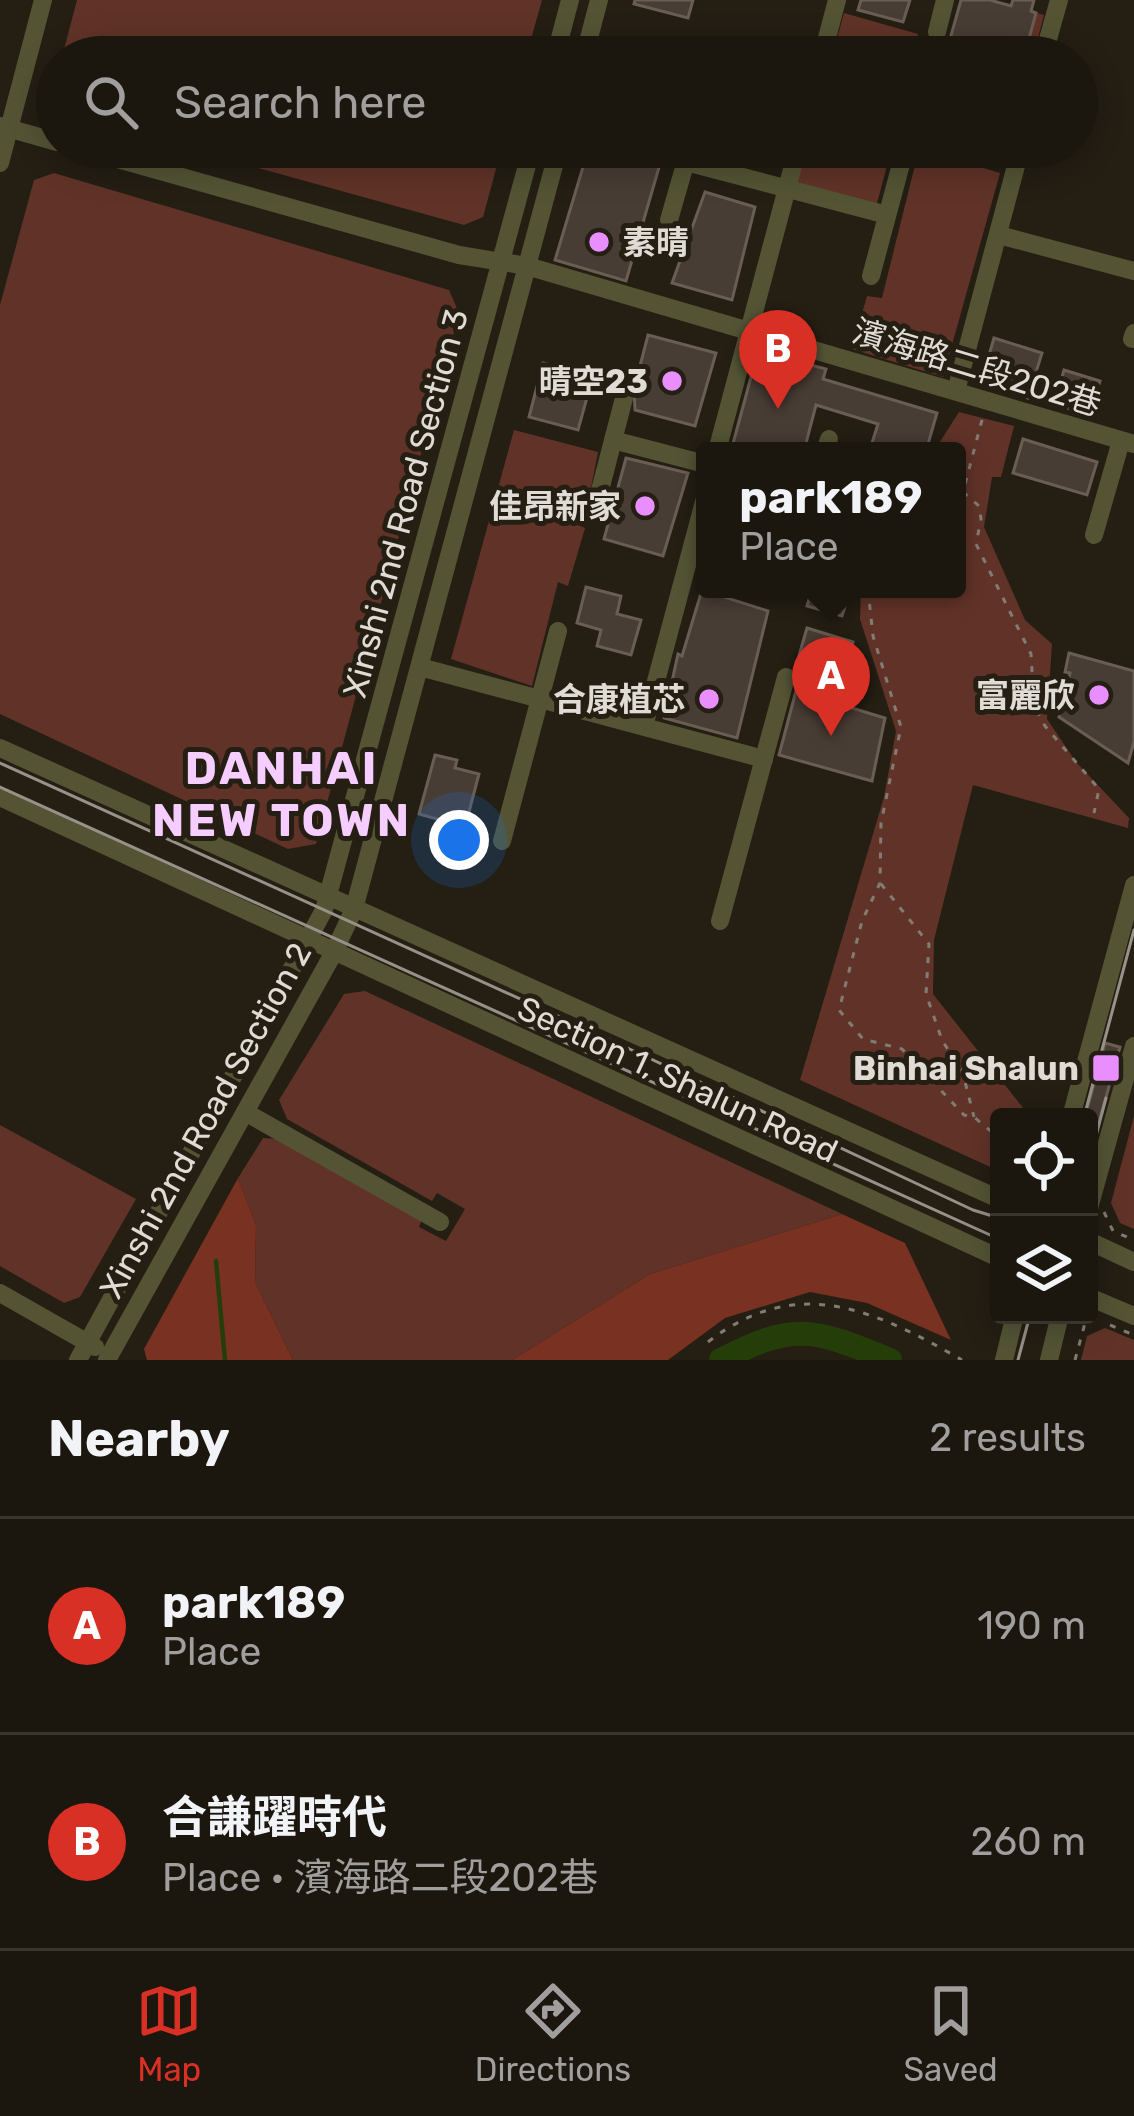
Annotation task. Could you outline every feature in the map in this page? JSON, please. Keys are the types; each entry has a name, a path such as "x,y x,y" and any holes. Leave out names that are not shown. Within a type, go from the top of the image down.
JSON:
{"street":[{"path":"0,163 5,127 44,0"},
{"path":"561,36 570,0"},
{"path":"590,36 599,0"},
{"path":"828,36 838,0"},
{"path":"937,32 946,0"},
{"path":"1048,36 1059,0"},
{"path":"5,127 36,136"},
{"name":"濱海路二段202巷","path":"150,168 459,255 527,266 1127,442"},
{"name":"Xinshi 2nd Road Section 3","path":"310,942 329,894 526,168"},
{"name":"Xinshi 2nd Road Section 3","path":"354,908 554,168"},
{"path":"669,220 684,168"},
{"path":"728,168 887,215"},
{"path":"719,442 792,168"},
{"path":"871,276 900,168"},
{"path":"956,391 1016,168"},
{"path":"999,235 1134,271"},
{"path":"598,497 624,398"},
{"path":"614,440 696,462"},
{"path":"1094,535 1127,442"},
{"path":"644,726 696,532"},
{"path":"502,841 558,632"},
{"path":"420,667 764,759"},
{"path":"720,921 786,677"},
{"name":"Section 1, Shalun Road","path":"0,748 990,1195"},
{"name":"Section 1, Shalun Road","path":"0,797 990,1254"},
{"path":"1073,1108 1134,885"},
{"name":"Xinshi 2nd Road Section 2","path":"108,1358 333,954 354,908"},
{"name":"Xinshi 2nd Road Section 2","path":"83,1352 310,942"},
{"path":"1098,1200 1134,1046"},
{"path":"245,1112 440,1222"},
{"path":"1098,1244 1134,1262"},
{"path":"0,1293 83,1352 108,1358"},
{"path":"1098,1301 1134,1316"},
{"path":"1004,1360 1014,1324"},
{"path":"1048,1360 1058,1324"}],"path":[{"path":"966,471 985,408"},
{"path":"966,496 979,506 976,544 1030,654 1034,705 1045,726 1099,789 1094,813"},
{"path":"869,598 873,636 901,727 880,823 880,883 862,921 839,1010 863,1040 902,1049 964,1115 990,1130"},
{"path":"880,883 929,944 926,994 942,1040 963,1074 974,1117"},
{"path":"1098,1212 1113,1231 1134,1240"},
{"path":"708,1342 737,1319 804,1302 870,1314 962,1360"},
{"path":"1075,1360 1085,1323 1093,1316 1134,1335"}],"shaded area":[{"path":"77,0 542,0 532,36 68,36"},
{"path":"961,0 990,0 1044,15 1038,36 950,36"},
{"path":"844,13 918,36 838,36"},
{"path":"259,168 496,168 483,217 464,225"},
{"path":"801,168 886,168 876,207 796,185"},
{"path":"914,168 983,168 1000,173 943,377 852,349 867,296 882,298"},
{"path":"54,173 449,290 459,313 316,844 288,849 0,714 0,305 34,180"},
{"path":"959,412 1014,426 1001,477 992,477 984,527 1025,620 1052,644 1047,719 1076,762 1129,818 1128,828 973,785 934,940 933,994 1023,1108 990,1108 990,1167 800,1080 884,797 896,731 860,619 861,598 966,598 966,442 940,442"},
{"path":"514,430 598,452 589,498 581,495 573,523 585,528 568,586 558,582 532,686 451,659"},
{"path":"365,991 842,1214 650,1274 512,1360 293,1360 255,1282 256,1225 238,1178 263,1138 279,1139 422,1219 419,1227 446,1241 465,1209 437,1193 432,1201 287,1119 279,1100 344,994"},
{"path":"1134,1116 1134,1229 1120,1223 1111,1203"},
{"path":"0,1125 136,1199 80,1297 64,1303 0,1266"},
{"path":"238,1178 256,1225 255,1282 293,1360 147,1360 144,1349"},
{"path":"842,1214 905,1243 951,1340 867,1303 810,1292 725,1318 668,1360 512,1360 650,1274"},
{"path":"1105,1328 1134,1340 1134,1360 1081,1360 1087,1336"}],"building":[{"path":"635,0 693,0 688,18 634,4"},
{"path":"861,0 910,0 903,22 858,10"},
{"path":"961,0 1011,6 1013,0 1034,0 1030,36 951,36"},
{"path":"583,168 659,168 626,281 555,260"},
{"path":"705,192 755,207 732,300 672,283"},
{"name":"晴空23","path":"648,335 716,353 695,426 635,410 634,389"},
{"path":"994,338 1042,353 1028,398 981,383"},
{"path":"758,351 826,369 823,379 937,413 929,442 872,442 878,424 816,405 806,442 733,442"},
{"path":"543,363 593,376 578,430 529,417"},
{"path":"1064,370 1100,381 1090,415 1054,404"},
{"path":"1023,439 1097,462 1087,495 1013,473"},
{"name":"佳昂新家","path":"626,458 688,473 663,556 604,539"},
{"path":"586,587 621,596 617,614 641,620 631,655 597,646 601,630 577,623"},
{"path":"700,598 727,598 768,611 737,738 664,718 678,654 682,656"},
{"path":"809,598 848,598 842,616 807,606"},
{"path":"807,628 853,642 842,679 796,666"},
{"name":"富麗欣","path":"1069,653 1134,671 1134,742 1128,763 1059,717 1070,673 1065,672"},
{"path":"796,691 885,718 872,781 779,755"},
{"path":"435,755 457,760 455,768 479,774 465,827 419,814"},
{"path":"1105,1043 1120,1047 1098,1126 1098,1108 1087,1108"}],"waterway":[{"path":"216,1261 225,1360"},
{"path":"721,1360 768,1339 805,1334 842,1341 890,1360"}],"tram line":[{"path":"0,763 992,1216"},
{"path":"0,787 990,1235"},
{"path":"1086,1108 1134,930"},
{"path":"1098,1128 1106,1098"},
{"path":"1018,1360 1028,1324"}],"place":[{"name":"素晴","path":"599,242"},
{"name":"晴空23","path":"672,381"},
{"name":"合謙躍時代","path":"778,409"},
{"name":"佳昂新家","path":"645,506"},
{"name":"富麗欣","path":"1099,695"},
{"name":"合康植芯","path":"709,699"},
{"name":"park189","path":"831,736"},
{"name":"Binhai Shalun","path":"1106,1068"}],"district":[{"name":"DANHAI NEW TOWN","path":"282,794"}]}
